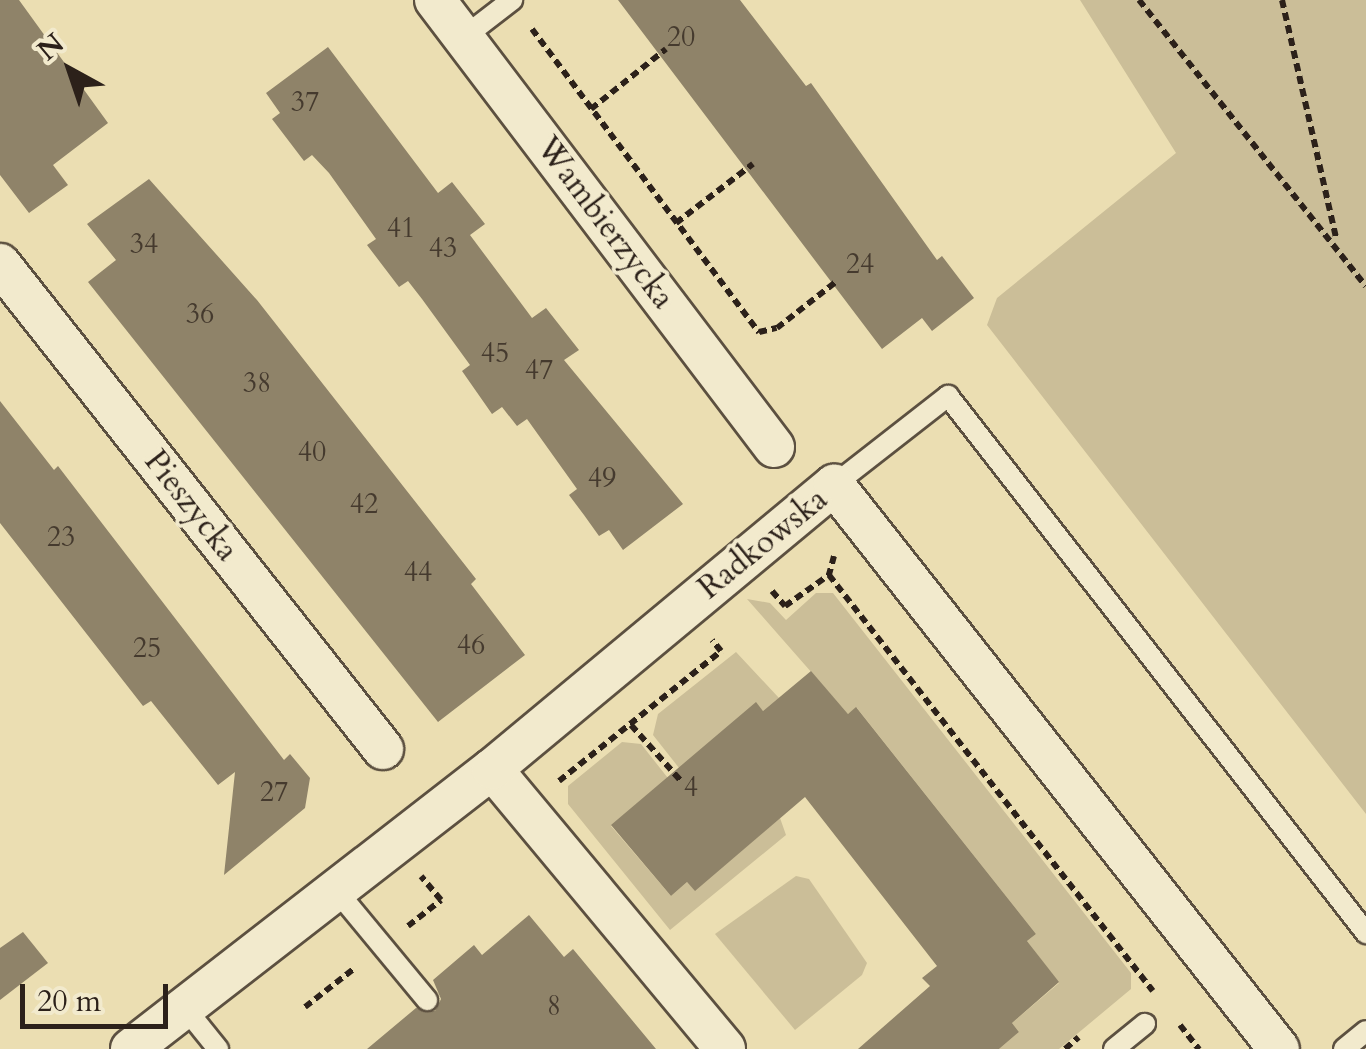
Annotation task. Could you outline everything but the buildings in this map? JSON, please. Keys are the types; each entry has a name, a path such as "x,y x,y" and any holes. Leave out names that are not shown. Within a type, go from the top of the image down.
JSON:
{"street":[{"name":"Wambierzycka","path":"436,0 774,447"},
{"name":"Pieszycka","path":"0,264 383,748"},
{"name":"Radkowska","path":"130,1049 492,769 834,484 1279,1049"},
{"path":"492,769 725,1049"}],"lane":[{"path":"464,37 512,1"},
{"path":"834,484 948,396 1366,933"},
{"path":"336,890 427,1000"},
{"path":"185,1008 218,1049"},
{"path":"1114,1049 1145,1024"},
{"path":"1344,1049 1366,1030"}],"path":[{"path":"1139,0 1336,242 1366,286"},
{"path":"1282,0 1336,242"},
{"path":"512,1 758,332 776,328 838,280"},
{"path":"591,109 666,50"},
{"path":"676,223 753,164"},
{"path":"800,512 835,554 829,575 1156,995"},
{"path":"546,791 721,650 684,608"},
{"path":"631,725 681,782"},
{"path":"1178,1022 1199,1049"}],"shaded area":[{"path":"1080,0 1366,0 1366,814 987,325 997,298 1176,153"},
{"path":"816,593 833,593 1131,973 1131,989 1059,1049 999,1049 1019,1032 1012,1023 1059,983 1027,941 1036,934 857,708 848,714 747,599 770,603 786,620"},
{"path":"736,652 779,698 763,711 756,703 687,778 653,735 658,714"},
{"path":"622,742 641,744 675,787 654,789 611,826 671,896 687,882 695,890 780,818 786,835 670,930 568,804 568,786"},
{"path":"796,876 809,879 867,963 862,975 795,1030 715,934"}]}
